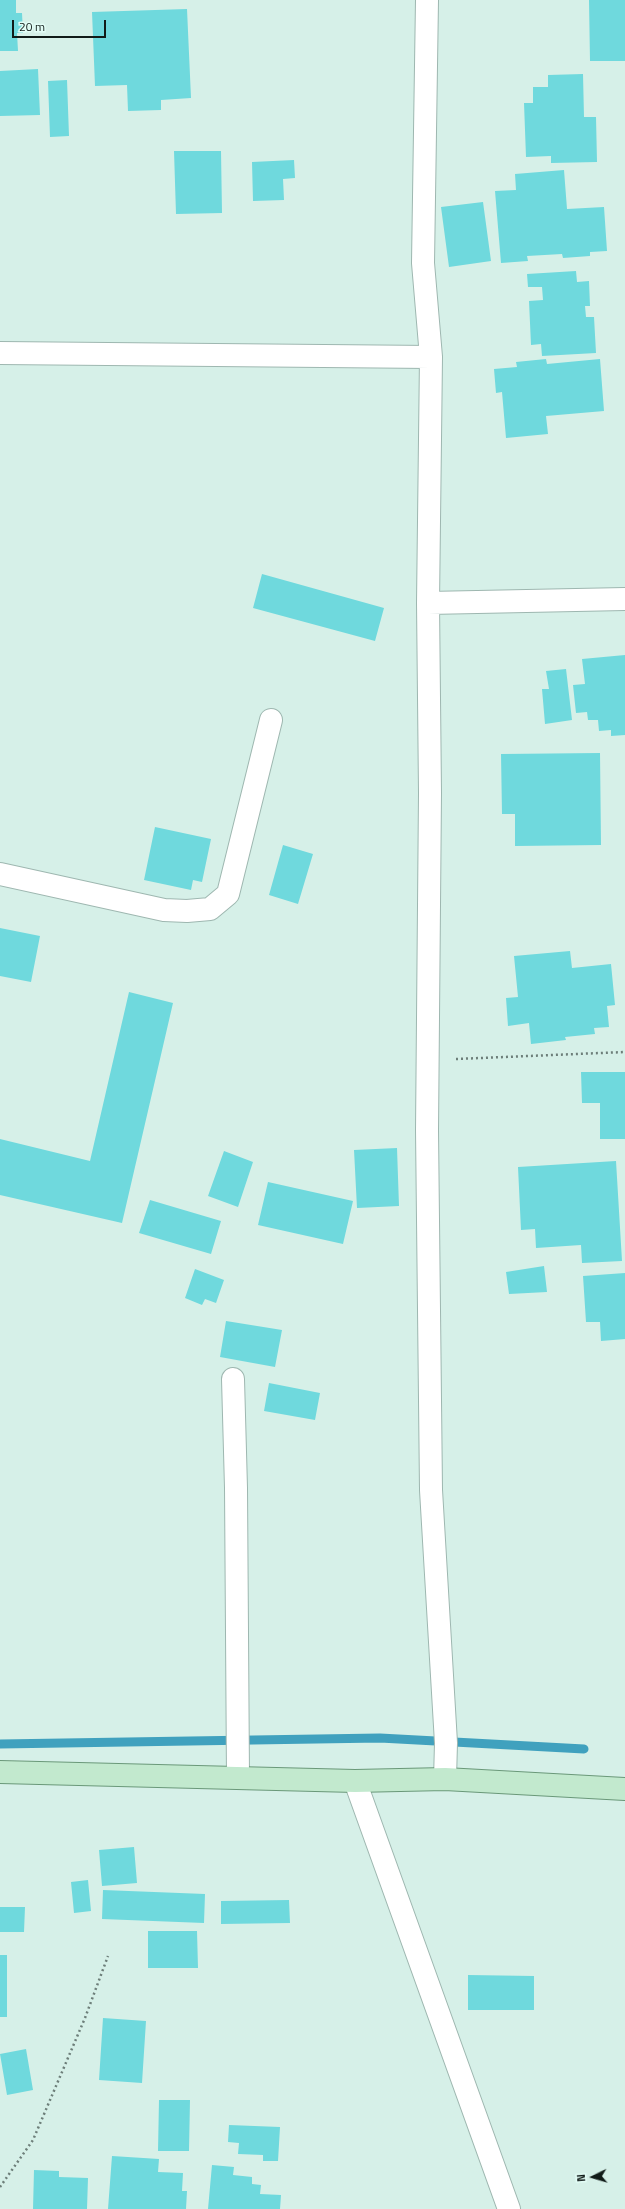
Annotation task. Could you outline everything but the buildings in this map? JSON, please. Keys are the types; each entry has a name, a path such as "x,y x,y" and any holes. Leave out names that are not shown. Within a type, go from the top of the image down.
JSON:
{"main road":[{"path":"0,1772 355,1781 445,1779 625,1789"}],"street":[{"path":"427,0 423,263 430,357 428,603 430,793 428,1060 431,1490 446,1743 445,1779"},
{"path":"3,357 430,357"},
{"path":"428,603 625,599"},
{"path":"0,874 164,910 187,911 210,909 228,894 271,720"},
{"path":"233,1379 236,1488 238,1777"},
{"path":"355,1781 483,2138 500,2180 509,2209"}],"path":[{"path":"428,1060 625,1052"},
{"path":"0,2187 33,2140 85,2018 108,1956"}],"waterway":[{"path":"0,1744 380,1738 584,1749"}]}
